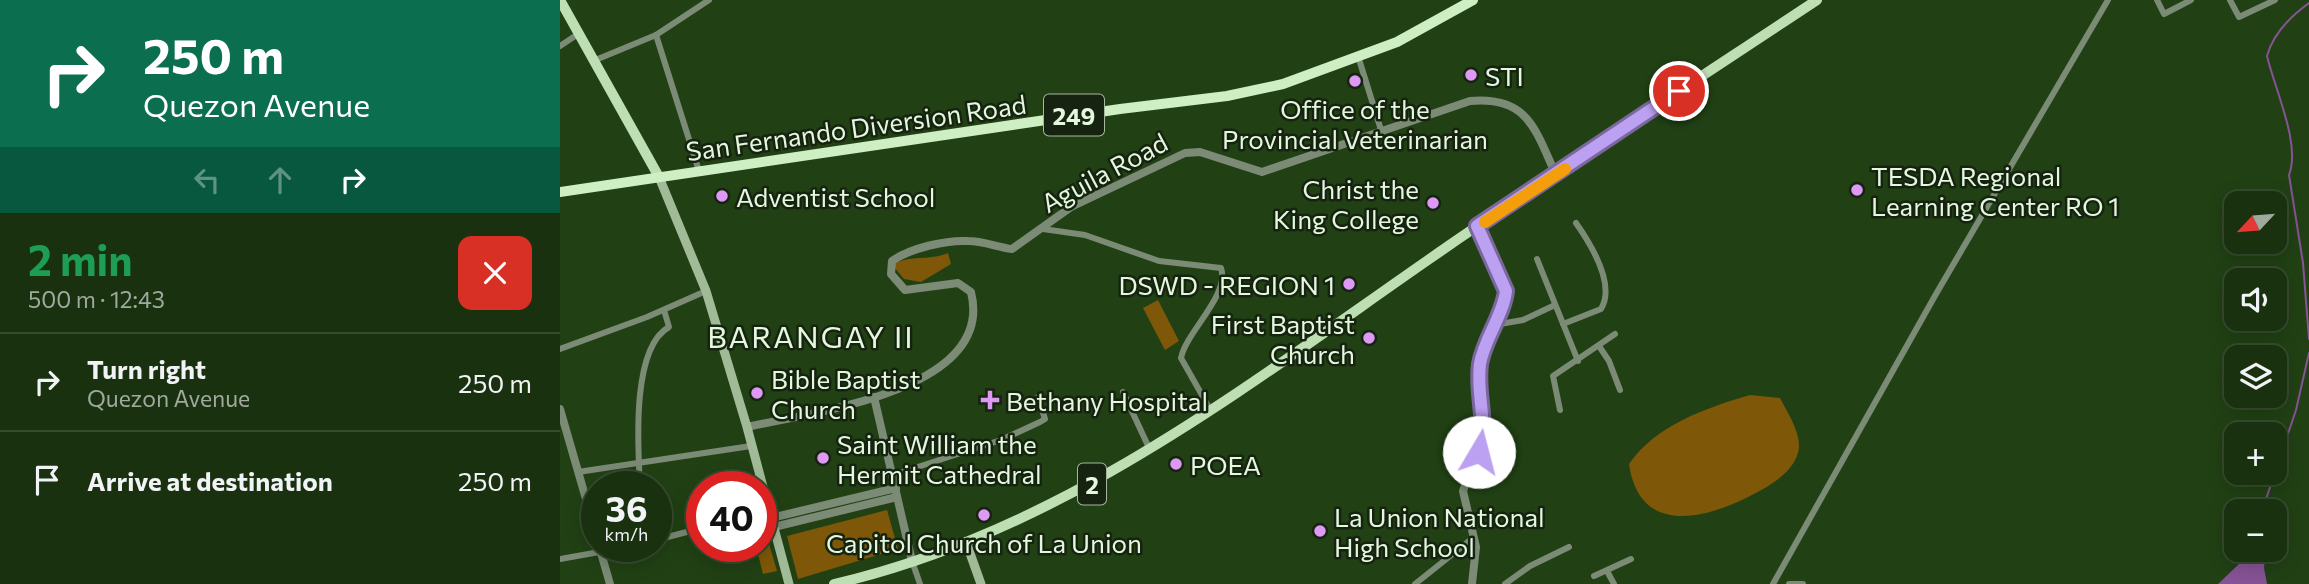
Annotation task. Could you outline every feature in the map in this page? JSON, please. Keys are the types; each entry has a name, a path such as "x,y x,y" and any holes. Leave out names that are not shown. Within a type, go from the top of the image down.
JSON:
{"highway":[{"name":"San Fernando Diversion Road","path":"560,192 1113,110 1227,96 1283,84 1416,34 1473,0"}],"main road":[{"path":"560,0 659,177 706,290 757,471"},
{"name":"2","path":"834,584 858,581 966,542 1087,486 1150,450 1211,411 1477,226 1817,0"},
{"path":"966,542 981,584"},
{"path":"777,544 789,584"}],"street":[{"path":"592,61 656,34 709,0"},
{"path":"1773,584 1936,294 2108,0"},
{"path":"2157,0 2159,10 2164,14 2191,0"},
{"path":"2230,0 2239,17 2271,1"},
{"path":"560,46 578,34"},
{"path":"656,34 699,171"},
{"path":"1358,56 1381,130"},
{"name":"Aguila Road","path":"874,397 898,389 949,363 969,334 974,320 972,296 964,285 947,283 919,290 905,290 891,274 892,261 908,253 968,240 1012,249 1071,208 1185,153 1199,152 1262,172 1470,101 1505,102 1521,111 1530,122 1556,175"},
{"path":"1563,324 1601,309 1604,303 1603,276 1596,254 1576,223"},
{"path":"1472,584 1474,537 1463,491 1484,433 1480,362 1506,291 1477,226"},
{"path":"1042,229 1085,235 1159,261 1221,268 1222,281 1183,349 1181,358 1211,411"},
{"path":"1537,259 1578,361"},
{"path":"560,349 664,310 706,290"},
{"path":"1494,325 1523,320 1555,305"},
{"path":"639,471 641,386 645,364 657,335 669,327 664,310"},
{"path":"1560,410 1553,377 1615,334"},
{"path":"1599,346 1609,361 1620,390"},
{"path":"1123,392 1150,450"},
{"path":"747,427 874,397 912,561 920,584"},
{"path":"893,475 980,448 1040,422 1045,419 1038,397"},
{"path":"560,409 581,482"},
{"path":"578,472 751,446"},
{"path":"777,515 896,492"},
{"path":"1415,584 1474,537"},
{"path":"1504,584 1530,566 1569,547"},
{"path":"560,559 581,554"},
{"path":"1594,576 1631,559"},
{"path":"604,562 610,584"},
{"path":"1607,570 1614,584"},
{"path":"1789,584 1803,584"}],"shaded area":[{"path":"948,253 951,264 921,282 904,279 894,267 895,263 902,261"},
{"path":"1158,300 1179,341 1165,350 1143,308"},
{"path":"1750,395 1780,398 1794,425 1799,446 1790,468 1769,485 1746,498 1709,512 1674,516 1658,511 1645,502 1635,486 1629,464 1640,450 1668,428 1699,412"},
{"path":"887,510 898,549 798,579 787,536"},
{"path":"760,562 774,562 777,571 763,574"},
{"path":"2265,562 2267,584 2218,584 2239,564"}],"waterway":[{"path":"2309,3 2284,26 2267,56 2286,117 2292,148 2289,175 2303,263 2309,339"},
{"path":"2266,499 2296,410 2309,353"}],"slow traffic":[{"path":"1485,222 1565,169"}],"place":[{"name":"STI","path":"1471,75"},
{"name":"Office of the Provincial Veterinarian","path":"1355,81"},
{"name":"TESDA Regional Learning Center RO 1","path":"1857,190"},
{"name":"Adventist School","path":"722,196"},
{"name":"Christ the King College","path":"1433,203"},
{"name":"DSWD - REGION 1","path":"1349,284"},
{"name":"First Baptist Church","path":"1369,338"},
{"name":"Bible Baptist Church","path":"757,393"},
{"name":"Bethany Hospital","path":"990,400"},
{"name":"Saint William the Hermit Cathedral","path":"823,458"},
{"name":"POEA","path":"1176,464"},
{"name":"Capitol Church of La Union","path":"984,515"},
{"name":"La Union National High School","path":"1320,531"}],"district":[{"name":"BARANGAY II","path":"811,335"}],"route":[{"path":"1479,452 1485,423 1479,380 1480,362 1506,291 1477,226 1679,91"}]}
